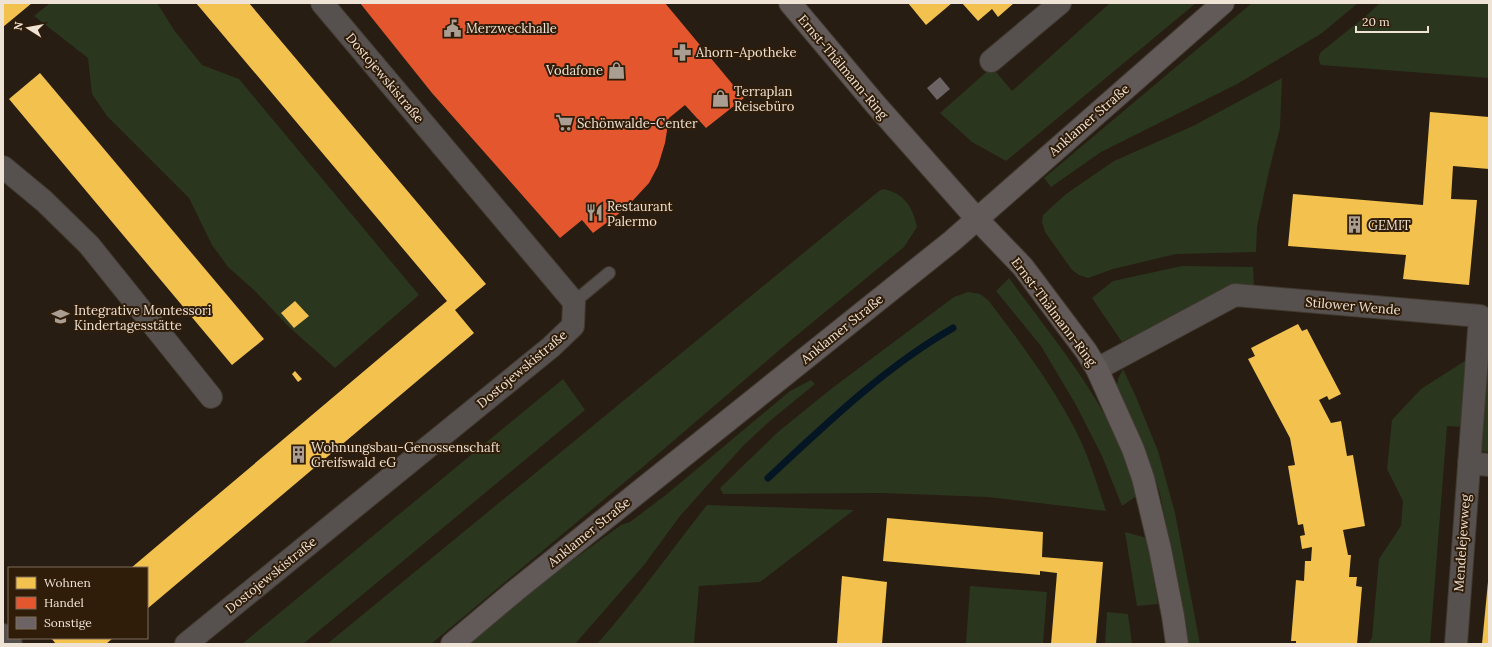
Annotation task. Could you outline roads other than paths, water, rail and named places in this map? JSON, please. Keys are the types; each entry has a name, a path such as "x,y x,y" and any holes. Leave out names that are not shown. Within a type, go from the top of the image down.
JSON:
{"main road":[{"name":"Ernst-Thälmann-Ring","path":"790,3 876,105 1024,268 1086,350 1097,369 1133,449 1143,478 1160,548 1177,644"},
{"name":"Anklamer Straße","path":"452,644 515,591 947,245 1223,3"}],"street":[{"name":"Dostojewskistraße","path":"186,644 551,347 572,326 574,302 322,3"},
{"path":"991,61 1060,3"},
{"path":"3,167 44,201 88,245 210,397"},
{"name":"Stilower Wende","path":"1097,369 1234,295 1480,316 1479,464"},
{"name":"Mendelejewweg","path":"1456,644 1479,464"},
{"path":"3,635 11,644"}],"lane":[{"path":"574,302 609,273"}],"waterway":[{"path":"768,478 834,417 880,378 928,343 953,328"}],"place":[{"name":"Merzweckhalle","path":"453,28"},
{"name":"Ahorn-Apotheke","path":"683,52"},
{"name":"Vodafone","path":"616,70"},
{"name":"Terraplan Reisebüro","path":"721,98"},
{"name":"Schönwalde-Center","path":"564,123"},
{"name":"Restaurant Palermo","path":"594,213"},
{"name":"GEMIT","path":"1355,225"},
{"name":"Integrative Montessori Kindertagesstätte","path":"61,317"},
{"name":"Wohnungsbau-Genossenschaft Greifswald eG","path":"298,454"}]}
